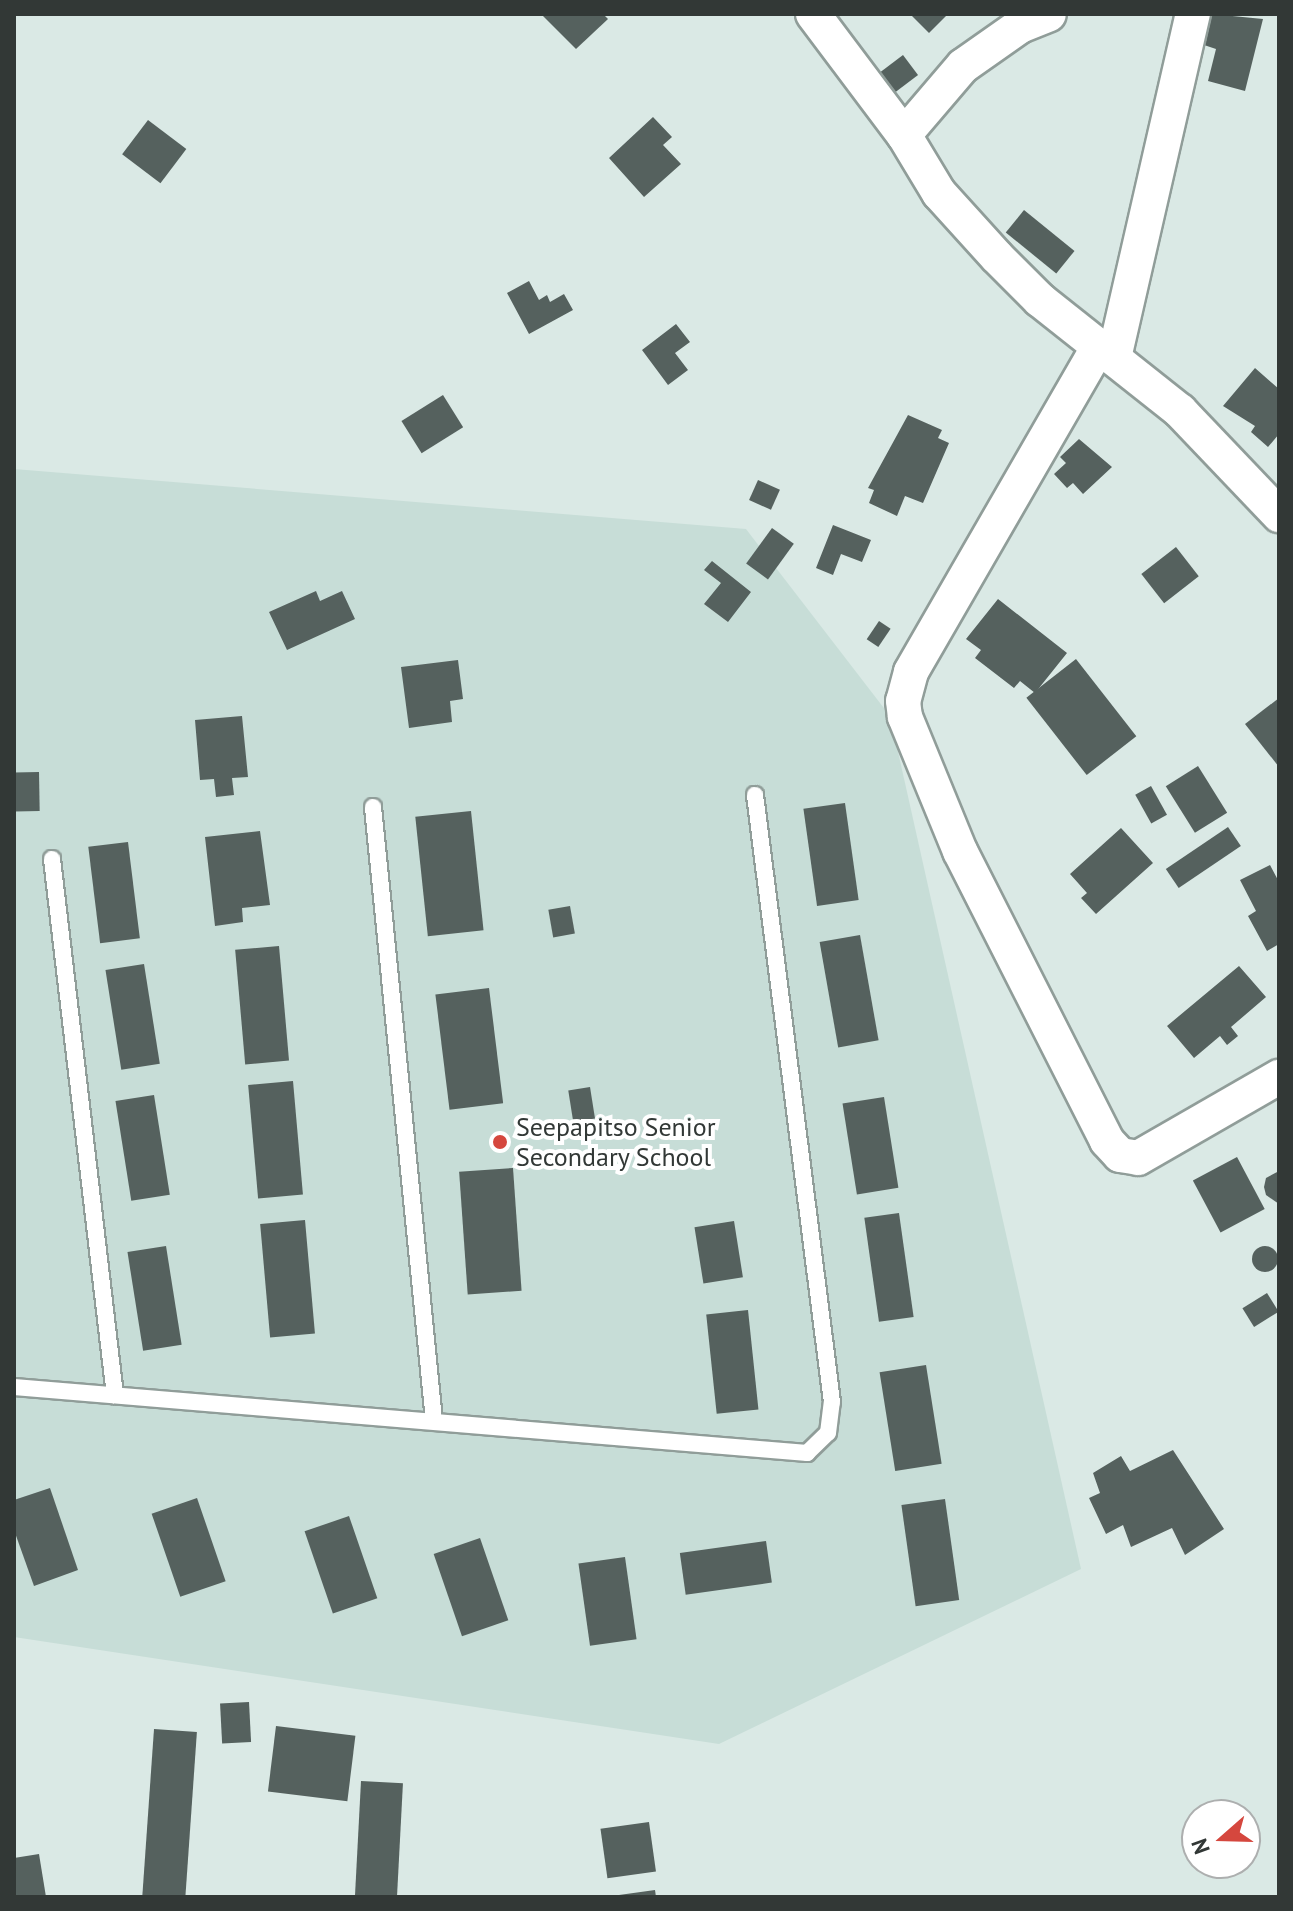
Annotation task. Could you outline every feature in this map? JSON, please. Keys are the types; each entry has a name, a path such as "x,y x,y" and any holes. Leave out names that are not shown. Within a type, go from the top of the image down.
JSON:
{"street":[{"path":"813,14 904,135 939,193 997,257 1106,352 1180,411 1279,515"},
{"path":"904,135 963,66 1020,26 1049,14"},
{"path":"1193,14 1106,352 911,672 903,701 905,717 960,851 1107,1141 1120,1155 1138,1158 1279,1077"}],"lane":[{"path":"14,1387 807,1453 828,1433 832,1402 755,795"},
{"path":"373,807 434,1420"},
{"path":"52,859 115,1395"}],"shaded area":[{"name":"Seepapitso Senior Secondary School","path":"14,469 746,529 890,716 1081,1569 719,1744 14,1637"}],"building":[{"path":"603,14 608,19 576,49 543,16"},
{"path":"910,14 948,14 929,33"},
{"path":"1212,14 1263,19 1245,91 1208,81 1216,49 1204,45"},
{"path":"903,55 918,75 885,100 870,80"},
{"path":"653,117 672,137 663,145 681,164 644,197 609,158"},
{"path":"148,120 186,149 160,183 122,154"},
{"path":"1024,210 1075,251 1056,273 1006,233"},
{"path":"529,281 539,300 547,295 550,302 564,294 573,310 529,334 507,293"},
{"path":"676,324 690,342 675,353 688,370 668,385 642,350"},
{"path":"1255,368 1279,389 1279,434 1268,447 1251,432 1255,426 1223,406"},
{"path":"443,395 463,427 422,453 401,421"},
{"path":"908,415 942,430 938,438 949,443 923,503 905,496 897,516 869,503 874,490 868,488"},
{"path":"1079,439 1112,467 1083,494 1073,483 1067,488 1054,474 1066,463 1060,457"},
{"path":"758,480 780,490 771,510 749,500"},
{"path":"833,525 871,540 862,562 841,554 833,575 816,568"},
{"path":"772,528 794,544 768,579 746,564"},
{"path":"1176,547 1199,576 1164,603 1141,574"},
{"path":"712,561 751,592 728,622 704,604 721,583 704,570"},
{"path":"316,591 320,601 342,591 355,619 287,650 269,612"},
{"path":"998,599 1067,653 1035,693 1020,681 1014,688 975,658 981,650 966,639"},
{"path":"879,621 891,629 878,647 867,639"},
{"path":"1076,659 1136,736 1087,775 1026,698"},
{"path":"458,660 463,699 450,701 452,722 409,728 401,667"},
{"path":"1279,698 1279,767 1245,724"},
{"path":"242,716 248,777 232,778 234,795 216,797 214,779 200,780 195,720"},
{"path":"1198,766 1227,813 1195,833 1166,786"},
{"path":"14,772 39,772 40,811 15,811"},
{"path":"1151,786 1167,815 1151,824 1135,795"},
{"path":"845,803 859,900 817,906 803,809"},
{"path":"471,811 484,930 428,936 415,817"},
{"path":"1228,827 1241,846 1179,888 1166,869"},
{"path":"1121,828 1153,863 1096,914 1081,898 1087,893 1070,874"},
{"path":"260,831 270,905 242,908 243,922 215,926 205,837"},
{"path":"128,842 140,938 100,943 88,847"},
{"path":"1270,865 1279,882 1279,944 1267,951 1248,916 1256,911 1240,880"},
{"path":"570,906 575,934 553,937 548,910"},
{"path":"860,935 879,1040 838,1047 820,942"},
{"path":"279,946 289,1061 245,1064 235,950"},
{"path":"144,964 160,1064 121,1070 105,970"},
{"path":"1239,966 1266,997 1231,1027 1238,1036 1227,1045 1220,1036 1194,1058 1167,1026"},
{"path":"489,988 503,1103 450,1110 435,995"},
{"path":"293,1081 303,1195 258,1198 248,1085"},
{"path":"590,1087 595,1119 573,1122 568,1090"},
{"path":"154,1095 170,1195 131,1201 115,1101"},
{"path":"884,1097 898,1188 857,1194 843,1104"},
{"path":"1237,1157 1265,1209 1221,1233 1193,1180"},
{"path":"513,1168 522,1291 468,1294 459,1172"},
{"path":"1279,1171 1279,1204 1266,1195 1264,1187 1266,1178"},
{"path":"899,1213 914,1317 879,1322 864,1218"},
{"path":"305,1220 315,1334 270,1337 260,1224"},
{"path":"734,1221 743,1277 703,1284 694,1227"},
{"path":"166,1246 182,1345 143,1351 127,1252"},
{"path":"1265,1246 1275,1249 1278,1259 1275,1269 1265,1272 1255,1269 1252,1259 1255,1249"},
{"path":"1267,1293 1279,1312 1254,1327 1242,1308"},
{"path":"748,1310 758,1409 717,1414 706,1314"},
{"path":"926,1365 942,1464 895,1471 880,1372"},
{"path":"1173,1450 1224,1529 1185,1555 1172,1528 1131,1547 1123,1525 1106,1534 1089,1498 1100,1493 1093,1473 1121,1456 1130,1471"},
{"path":"50,1488 78,1570 34,1586 14,1530 14,1500"},
{"path":"197,1498 226,1581 180,1597 152,1514"},
{"path":"945,1499 959,1600 916,1606 901,1505"},
{"path":"349,1516 377,1598 333,1614 305,1531"},
{"path":"480,1538 508,1620 462,1636 434,1554"},
{"path":"766,1541 772,1583 686,1595 680,1553"},
{"path":"625,1557 637,1639 590,1646 578,1564"},
{"path":"249,1702 251,1742 222,1743 220,1704"},
{"path":"276,1726 355,1736 347,1801 268,1792"},
{"path":"154,1729 197,1732 185,1897 142,1897"},
{"path":"361,1781 403,1783 397,1897 355,1897"},
{"path":"649,1822 656,1872 607,1878 600,1829"},
{"path":"39,1854 46,1897 14,1897 14,1858"},
{"path":"655,1890 656,1897 619,1897 619,1895"}],"place":[{"name":"Seepapitso Senior Secondary School","path":"500,1142"}]}
